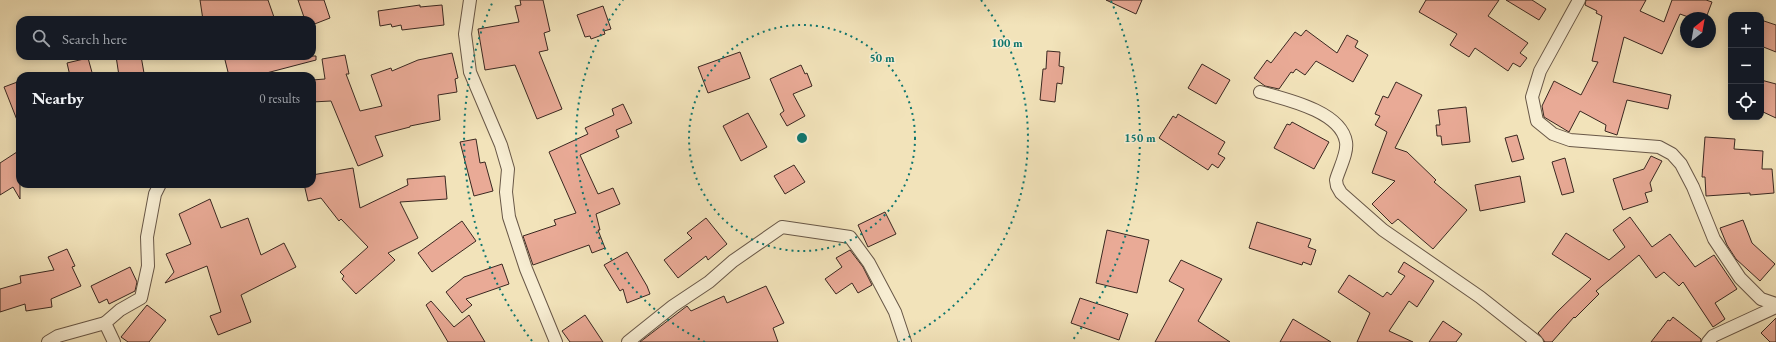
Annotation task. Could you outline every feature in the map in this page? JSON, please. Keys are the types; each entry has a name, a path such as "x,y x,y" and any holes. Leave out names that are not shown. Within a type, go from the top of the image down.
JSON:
{"street":[{"path":"470,0 465,34 470,72 501,145 508,168 506,192 509,217 526,269 556,342"},
{"path":"1579,0 1540,71 1532,97 1537,121 1553,134 1570,140 1659,147 1672,154 1681,164 1693,187 1714,239 1740,278 1761,299 1776,304"},
{"path":"1260,92 1311,108 1335,123 1342,132 1346,142 1336,180 1337,186 1341,193 1383,230 1480,298 1537,342"},
{"path":"48,342 58,336 105,323 120,310 141,298 148,266 147,237 155,194 158,188"},
{"path":"628,342 673,306 709,282 733,261 782,227 850,237 868,264 896,312 905,342"},
{"path":"1708,342 1713,336 1776,307"},
{"path":"105,323 114,342"}],"building":[{"path":"200,0 268,0 274,16 202,16"},
{"path":"298,0 324,0 330,18 316,23 316,16 304,16"},
{"path":"520,0 543,0 550,31 544,33 548,50 539,52 562,109 537,119 515,65 485,70 478,29 519,22 515,6 521,5"},
{"path":"1106,0 1142,0 1136,14"},
{"path":"1426,0 1499,0 1488,16 1528,43 1520,53 1527,58 1520,67 1513,63 1508,71 1475,48 1469,57 1450,45 1457,34 1419,12"},
{"path":"1506,0 1532,0 1546,9 1539,20"},
{"path":"1586,0 1646,0 1640,11 1664,22 1672,0 1706,0 1712,2 1708,12 1680,12 1662,54 1624,37 1613,82 1671,95 1668,109 1627,100 1617,135 1605,131 1606,125 1580,111 1569,132 1544,117 1542,106 1554,81 1581,95 1598,62 1592,61 1602,16 1596,13 1597,11 1585,5"},
{"path":"420,5 420,7 442,5 444,25 402,30 401,25 392,27 391,24 380,26 378,11"},
{"path":"603,6 611,29 604,31 605,34 591,39 590,36 585,37 577,15"},
{"path":"1764,21 1776,25 1776,52 1764,47"},
{"path":"1306,30 1337,53 1347,35 1358,41 1355,47 1368,55 1353,82 1316,61 1305,75 1296,69 1293,73 1291,72 1279,89 1265,86 1254,78 1267,60 1271,63 1295,32 1301,36"},
{"path":"1047,51 1060,52 1059,66 1064,67 1062,84 1057,83 1055,102 1040,100 1043,69 1046,69"},
{"path":"740,52 750,78 708,93 698,67"},
{"path":"452,53 458,78 455,79 457,92 438,95 440,120 410,126 375,136 383,156 358,166 331,101 316,102 316,80 325,79 322,59 345,55 349,74 346,74 360,111 382,106 371,75 391,68 392,71 418,60"},
{"path":"80,60 89,60 92,72 69,72 67,63"},
{"path":"117,60 142,60 144,72 118,72"},
{"path":"225,60 316,60 270,72 228,72"},
{"path":"1202,64 1230,80 1216,104 1188,88"},
{"path":"801,65 805,74 807,73 812,86 793,94 805,116 787,126 780,114 784,111 770,79"},
{"path":"1764,81 1776,84 1776,118 1764,112"},
{"path":"16,82 16,117 4,87"},
{"path":"1396,82 1422,95 1395,148 1407,152 1436,180 1434,182 1467,210 1433,249 1398,219 1392,224 1372,204 1395,181 1372,173 1387,132 1375,125 1380,116 1375,114 1383,96 1388,98"},
{"path":"623,104 632,123 616,130 619,137 580,155 598,194 613,188 620,204 596,214 600,230 598,230 605,248 592,253 589,245 533,265 523,236 556,225 554,220 576,213 549,152 588,134 585,128 614,115 612,109"},
{"path":"1466,107 1470,142 1442,145 1441,136 1437,136 1436,125 1440,125 1438,110"},
{"path":"748,113 767,147 741,161 723,126"},
{"path":"1178,114 1225,142 1218,154 1225,158 1218,168 1212,164 1208,170 1159,138 1173,116 1176,118"},
{"path":"1292,122 1329,142 1314,169 1274,148 1287,124 1290,125"},
{"path":"1517,135 1524,159 1512,162 1505,138"},
{"path":"1705,137 1735,139 1734,149 1763,151 1762,169 1772,169 1774,193 1706,196 1705,177 1702,177"},
{"path":"476,139 480,163 485,162 493,191 474,196 460,142"},
{"path":"16,153 16,188 20,188 20,199 13,187 0,195 0,163"},
{"path":"1651,156 1662,161 1650,183 1652,191 1645,193 1648,202 1623,210 1613,179 1644,169"},
{"path":"1565,158 1574,192 1562,195 1552,162"},
{"path":"794,165 805,182 785,194 774,176"},
{"path":"353,168 360,208 408,185 407,179 445,176 447,199 400,202 418,238 388,253 395,260 356,294 342,279 344,276 340,272 368,247 341,219 339,221 321,198 308,201 305,188 316,188 316,174"},
{"path":"1520,176 1525,202 1480,211 1475,185"},
{"path":"210,199 221,228 248,218 261,255 284,243 296,267 241,295 251,322 218,335 210,316 221,312 207,266 165,283 174,272 166,254 191,244 179,214"},
{"path":"885,212 896,234 868,247 858,225"},
{"path":"1630,217 1652,247 1670,234 1695,267 1714,255 1737,289 1715,303 1725,319 1713,327 1683,282 1679,286 1664,272 1656,278 1639,255 1596,291 1599,294 1575,318 1574,317 1552,342 1545,342 1538,333 1591,279 1552,254 1566,233 1609,260 1625,247 1613,230"},
{"path":"706,218 727,244 708,260 706,256 678,278 664,260 692,238 687,233"},
{"path":"1743,220 1752,243 1775,264 1760,281 1736,259 1727,245 1720,228"},
{"path":"462,221 476,241 432,272 418,253"},
{"path":"1257,222 1311,239 1308,247 1316,250 1311,265 1303,262 1302,265 1249,248"},
{"path":"1107,230 1149,240 1137,293 1096,283"},
{"path":"67,249 75,266 72,267 81,286 51,299 52,307 26,311 25,304 0,312 0,289 21,283 20,276 54,270 48,257"},
{"path":"850,250 863,267 872,285 858,293 852,283 836,294 825,279 842,267 836,258"},
{"path":"627,252 647,286 650,294 627,303 623,289 620,291 604,265"},
{"path":"1181,260 1222,279 1198,321 1230,342 1155,342 1184,289 1169,281"},
{"path":"1404,262 1434,281 1417,307 1409,301 1389,331 1413,342 1357,342 1370,313 1338,292 1349,275 1383,297 1387,292 1391,295 1405,276 1398,272"},
{"path":"502,264 509,284 466,299 472,305 462,313 446,292 464,277"},
{"path":"130,267 137,282 135,291 109,304 107,299 99,303 91,286"},
{"path":"766,286 784,323 773,328 778,342 640,342 687,306 691,311 724,296 727,303"},
{"path":"1080,298 1128,314 1119,340 1071,323"},
{"path":"431,301 454,327 469,315 485,342 448,342 426,305"},
{"path":"147,305 166,320 149,342 128,342 121,337"},
{"path":"585,315 603,342 570,342 562,331"},
{"path":"1673,317 1701,339 1701,342 1651,342 1668,320 1670,321"},
{"path":"1776,318 1776,342 1770,342 1761,333"},
{"path":"1293,319 1331,342 1280,342"},
{"path":"1443,321 1462,334 1456,342 1429,342"}]}
